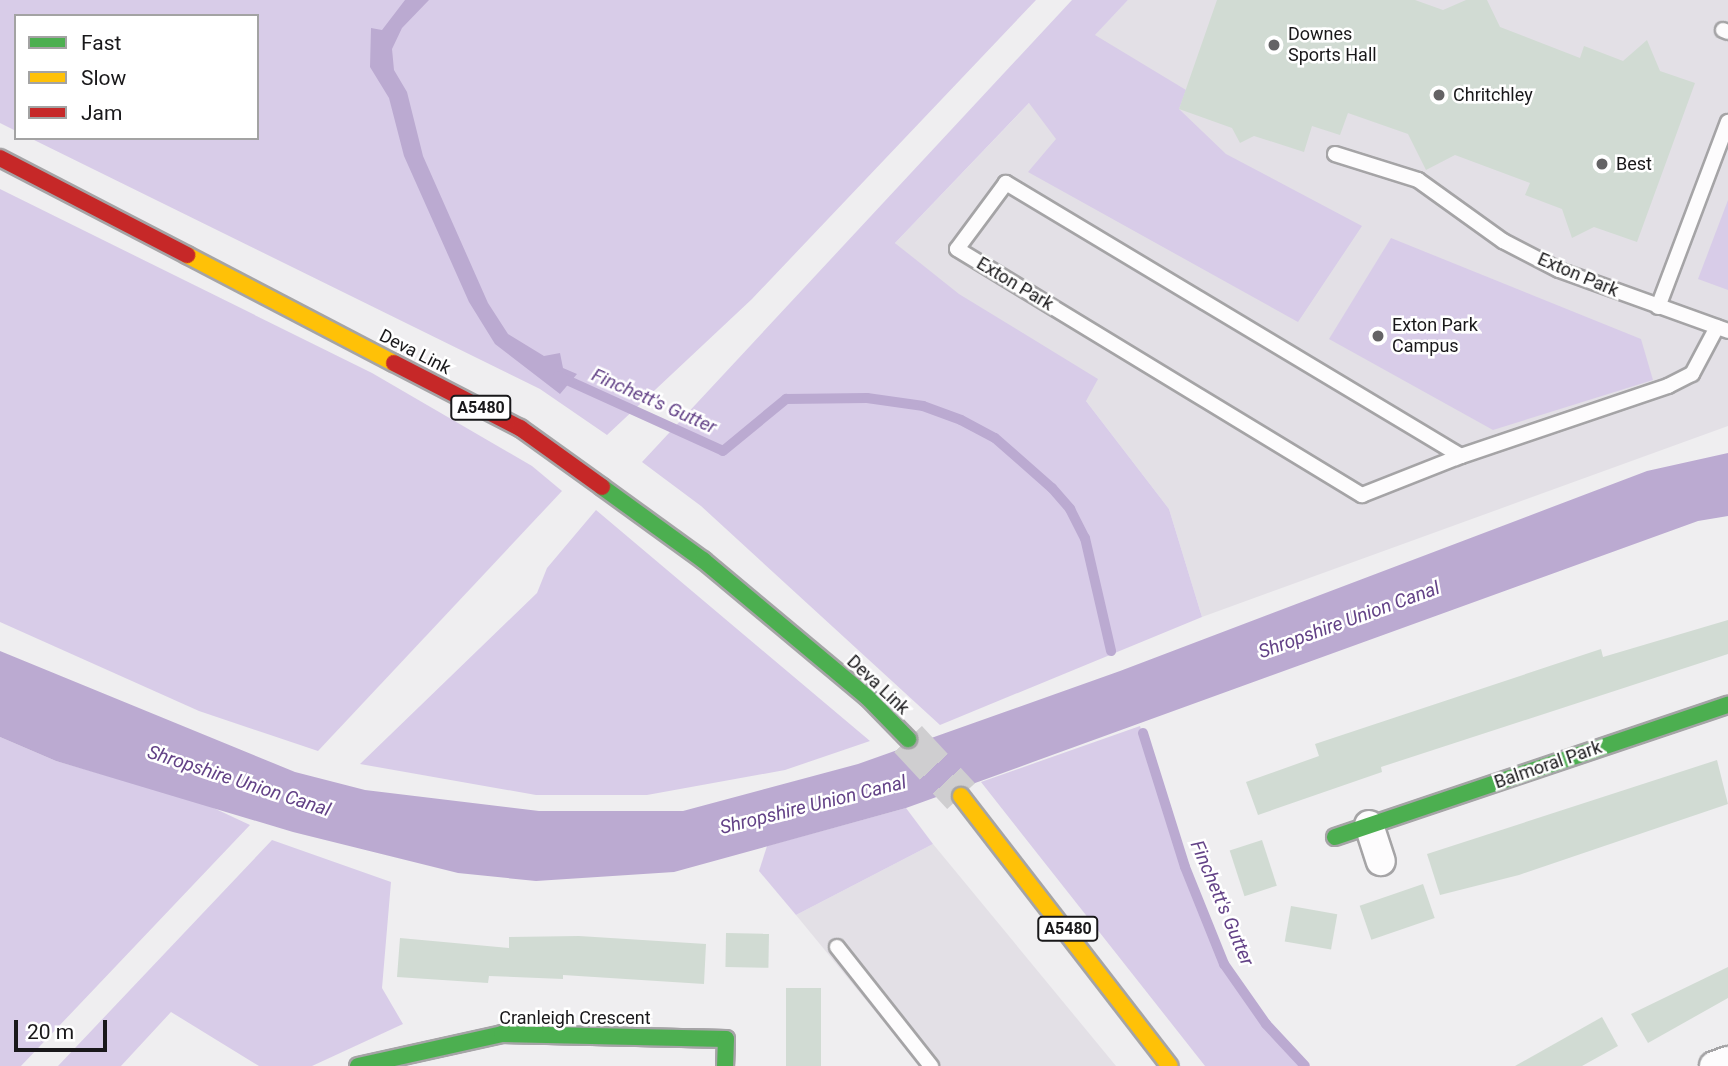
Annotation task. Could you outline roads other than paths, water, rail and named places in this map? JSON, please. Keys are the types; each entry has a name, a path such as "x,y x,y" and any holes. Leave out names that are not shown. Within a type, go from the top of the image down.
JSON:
{"main road":[{"name":"Deva Link","path":"0,158 520,428 703,560 867,696 908,739"},
{"name":"Balmoral Park","path":"1335,837 1728,705"},
{"name":"A5480","path":"961,796 1170,1066"},
{"name":"Cranleigh Crescent","path":"358,1066 450,1056 502,1034 726,1039 725,1066"}],"street":[{"path":"1369,825 1381,861"},
{"path":"1714,1066 1728,1061"}],"lane":[{"path":"1658,307 1728,122"},
{"name":"Exton Park","path":"1335,154 1418,180 1503,242 1559,270 1722,329 1692,374 1461,456 1362,495 957,249 1006,183 1461,456"},
{"path":"837,947 931,1066"}],"water":[{"path":"405,0 429,0 402,28 392,49 394,70 407,92 423,156 488,303 508,334 544,356 560,353 563,368 577,374 560,394 495,344 469,302 404,156 389,98 370,67 371,28 382,30"},
{"name":"Shropshire Union Canal","path":"1728,453 1728,516 1698,521 906,808 674,872 536,881 458,873 293,832 56,761 0,737 0,651 295,772 365,790 539,811 683,811 858,764 1120,671 1647,471"}],"waterway":[{"name":"Finchett's Gutter","path":"558,376 723,451 786,399 867,398 923,406 961,420 995,438 1052,488 1070,509 1085,538 1111,651"},
{"name":"Finchett's Gutter","path":"1143,733 1185,867 1224,964 1266,1024 1305,1066"}],"tunnel":[{"path":"908,739 961,796"}],"place":[{"name":"Downes Sports Hall","path":"1274,45"},
{"name":"Chritchley","path":"1439,95"},
{"name":"Best","path":"1602,164"},
{"name":"Exton Park Campus","path":"1378,336"}]}
